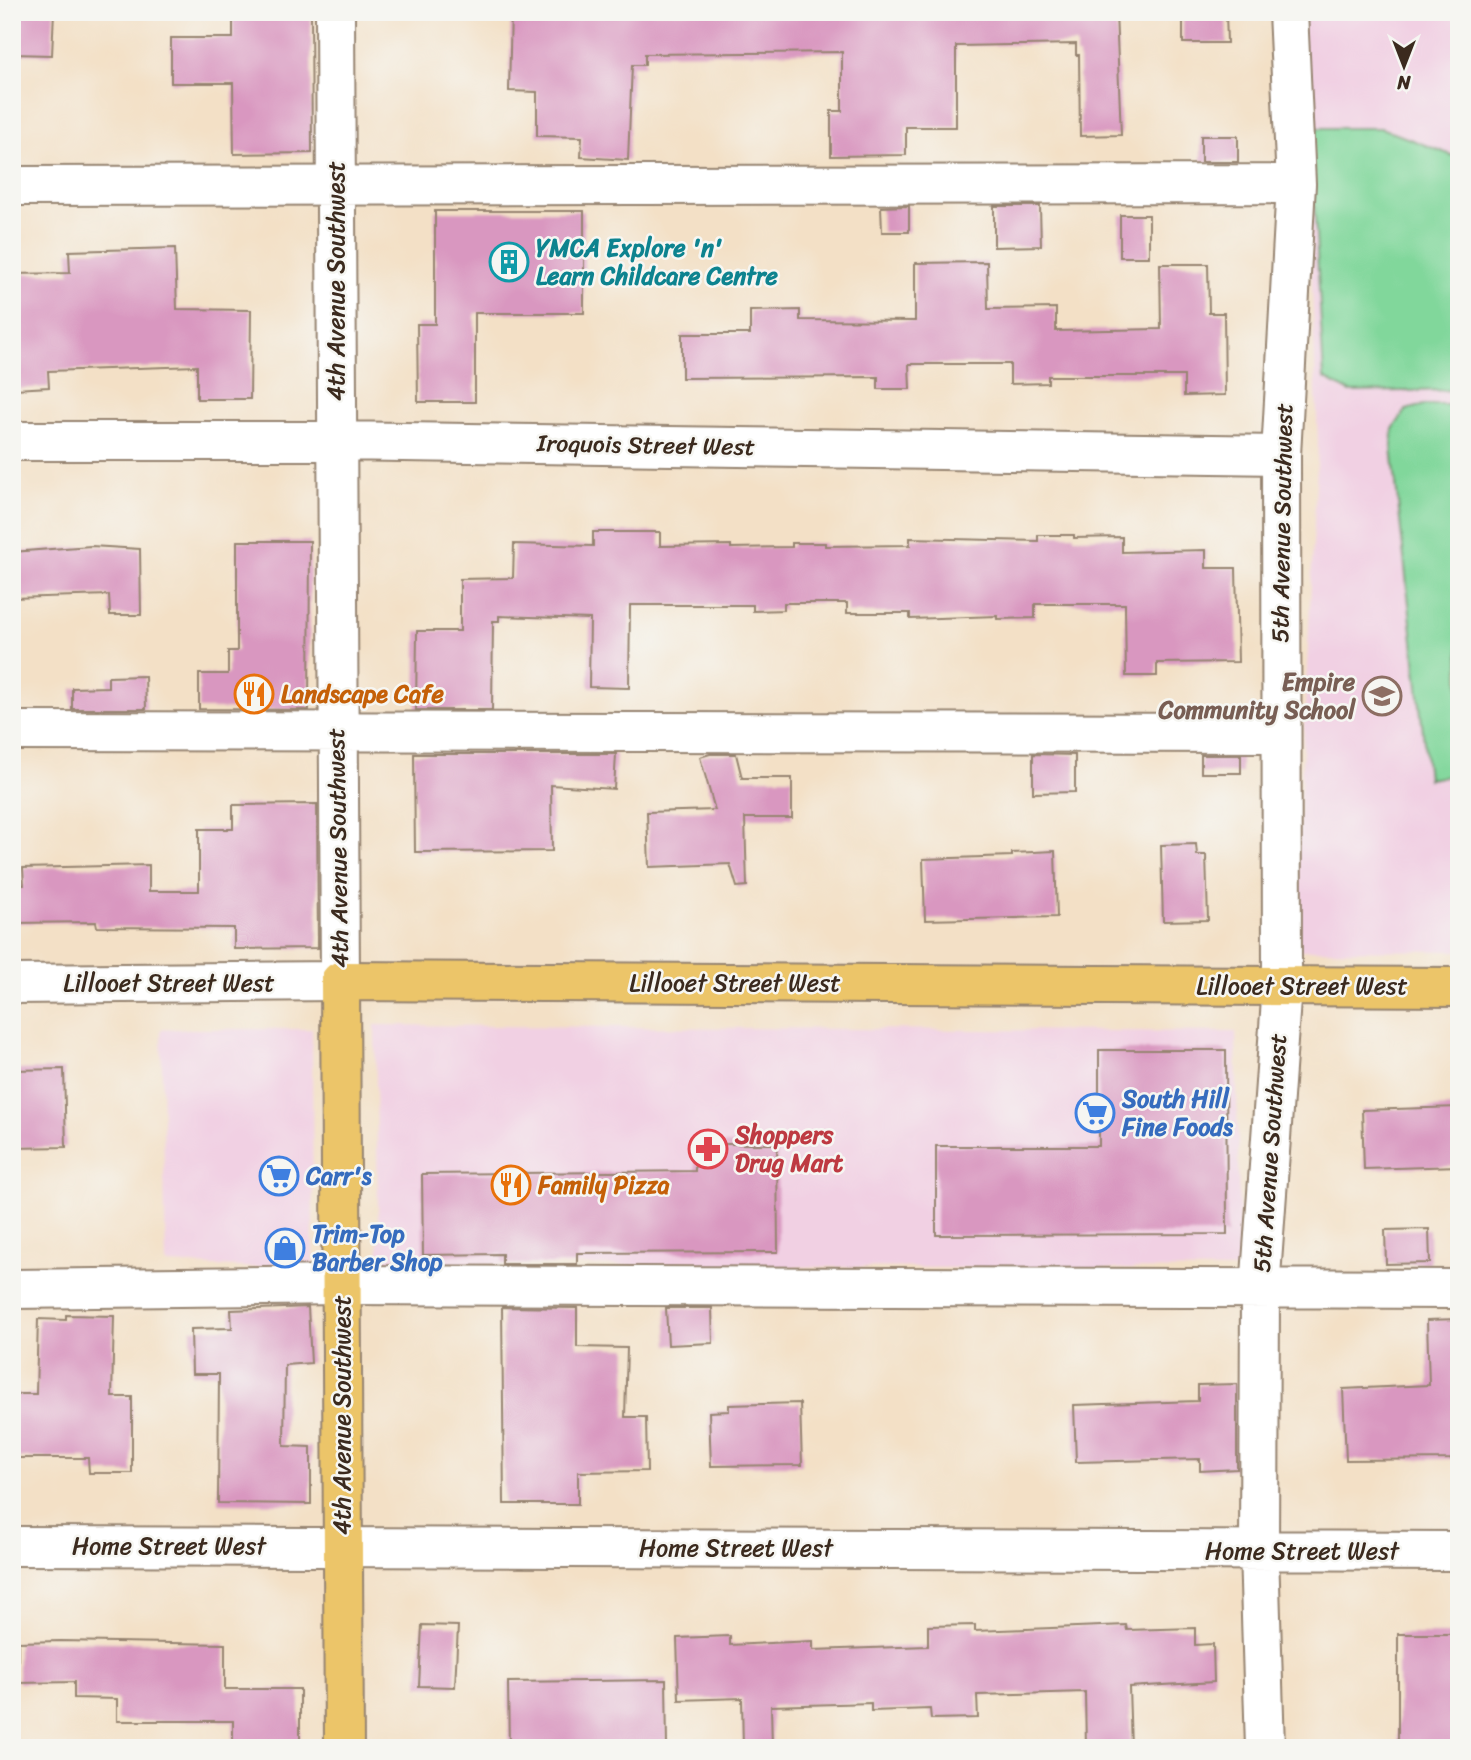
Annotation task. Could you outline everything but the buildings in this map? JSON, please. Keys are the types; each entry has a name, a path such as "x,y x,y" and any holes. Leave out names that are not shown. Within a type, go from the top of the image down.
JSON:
{"main road":[{"name":"Lillooet Street West","path":"340,981 1459,987"},
{"name":"4th Avenue Southwest","path":"340,981 344,1748"}],"street":[{"name":"4th Avenue Southwest","path":"335,12 340,981"},
{"name":"5th Avenue Southwest","path":"1265,1748 1259,1551 1260,1290 1283,986 1281,455 1296,184 1288,12"},
{"path":"12,186 1296,184"},
{"name":"Iroquois Street West","path":"12,441 337,441 1281,455"},
{"path":"12,731 1281,733"},
{"name":"Lillooet Street West","path":"12,984 340,981"},
{"path":"12,1289 340,1285 1459,1289"},
{"name":"Home Street West","path":"12,1546 1459,1551"}],"shaded area":[{"name":"Empire Community School","path":"1302,12 1459,12 1459,951 1293,950 1318,443"},
{"path":"375,1025 1236,1032 1240,1270 379,1264"},
{"path":"161,1029 312,1029 313,1270 166,1264"}],"green space":[{"path":"1310,128 1381,128 1459,158 1459,390 1350,392 1324,378"},
{"path":"1424,405 1459,405 1459,774 1428,779 1392,447 1393,429 1406,410"}],"place":[{"name":"YMCA Explore 'n' Learn Childcare Centre","path":"509,262"},
{"name":"Landscape Cafe","path":"254,694"},
{"name":"Empire Community School","path":"1382,696"},
{"name":"South Hill Fine Foods","path":"1095,1113"},
{"name":"Shoppers Drug Mart","path":"708,1149"},
{"name":"Carr's","path":"279,1176"},
{"name":"Family Pizza","path":"511,1185"},
{"name":"Trim-Top Barber Shop","path":"285,1248"}]}
